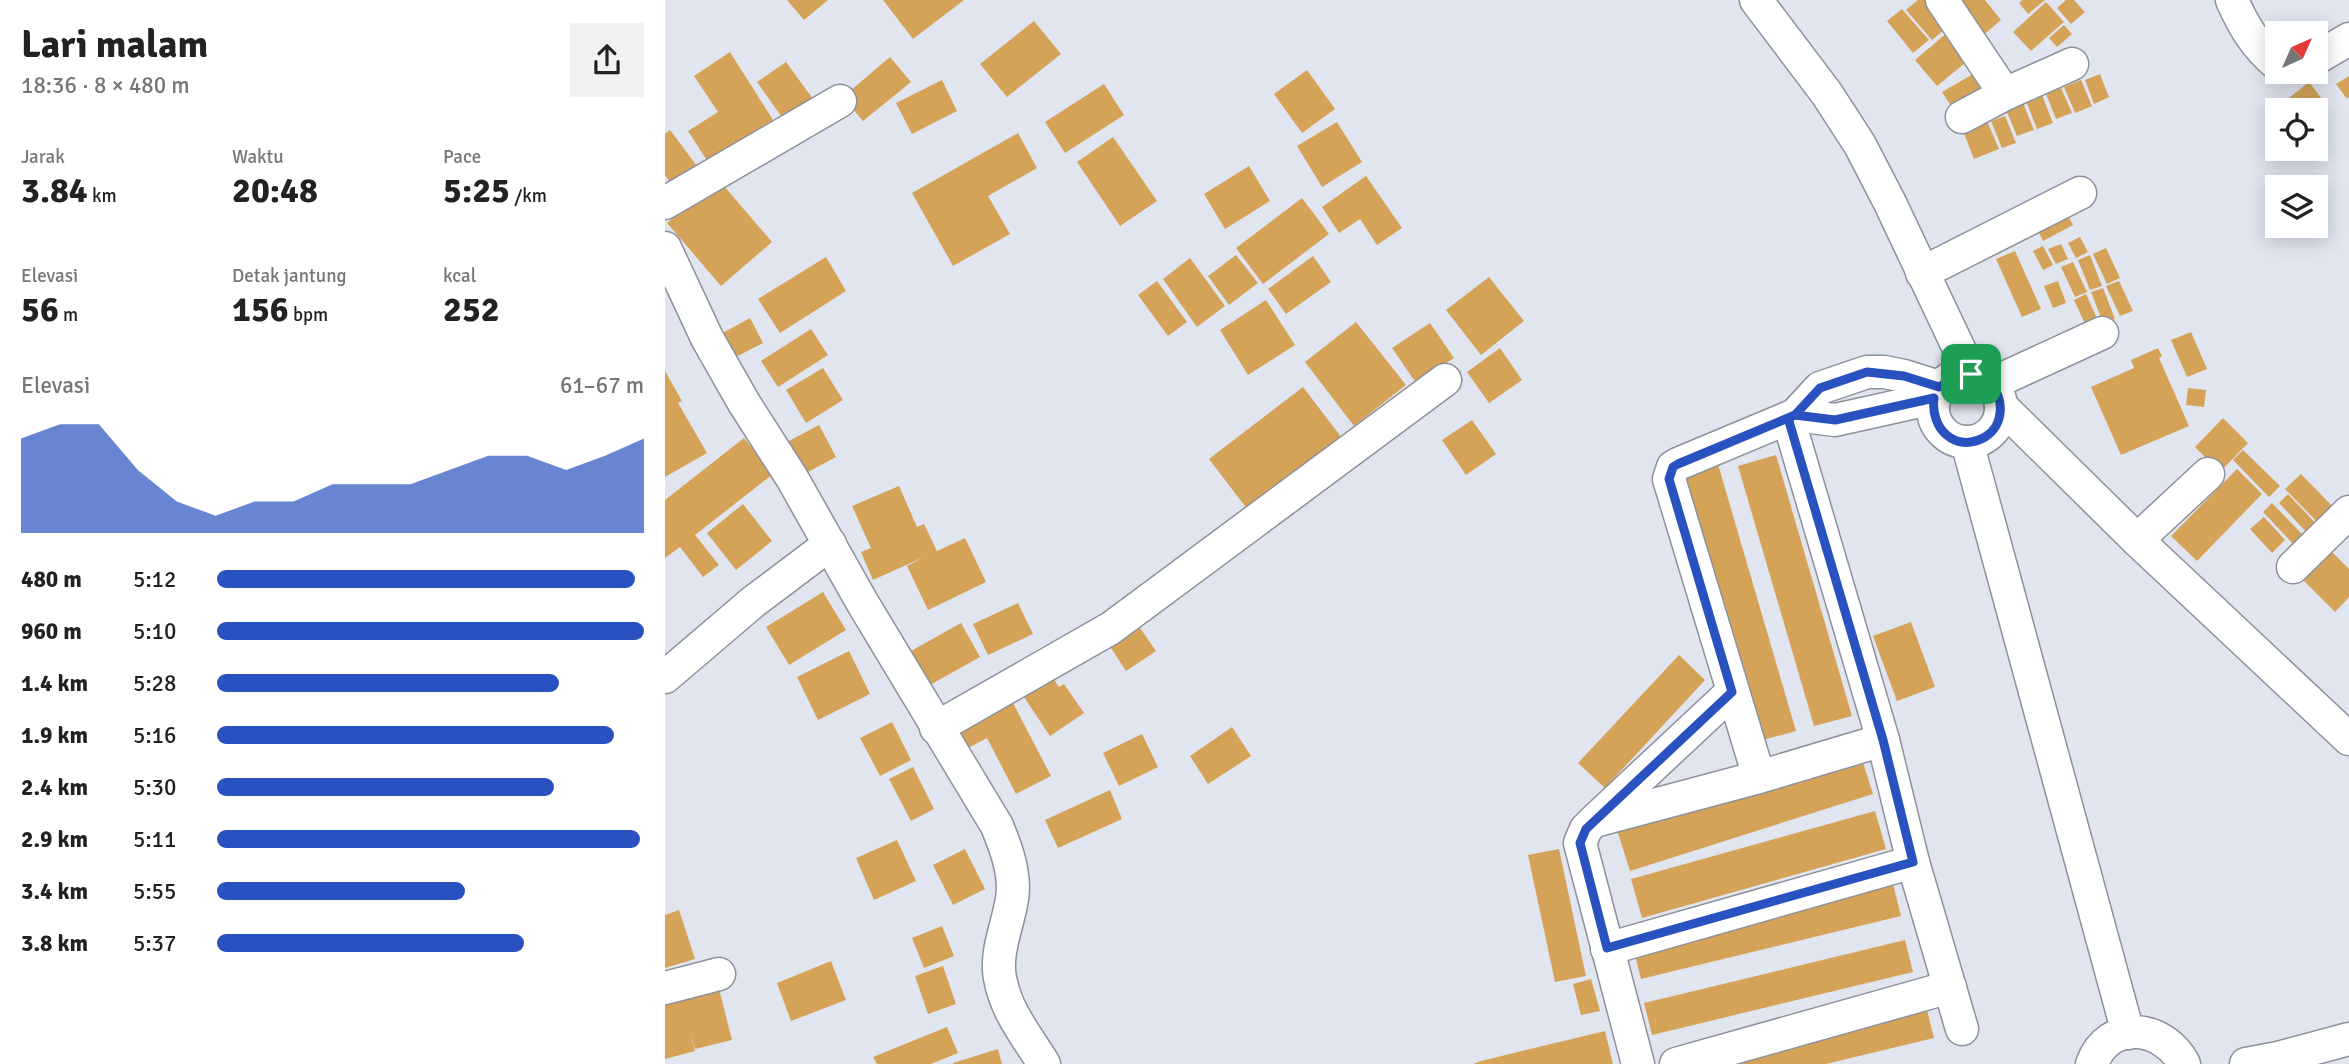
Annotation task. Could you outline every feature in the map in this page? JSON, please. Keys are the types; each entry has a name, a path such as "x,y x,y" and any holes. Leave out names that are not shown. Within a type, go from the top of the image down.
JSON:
{"street":[{"path":"1756,0 1827,94 1860,145 1922,273 1988,388 2000,418 1986,437 1967,442 1951,438 1942,431 1932,410 1936,393 1959,375 1988,388 2137,540 2349,739"},
{"path":"1942,0 2005,94"},
{"path":"2232,0 2243,26 2265,55"},
{"path":"2328,51 2349,39"},
{"path":"1962,117 2072,64"},
{"path":"665,203 840,101"},
{"path":"1922,273 2080,192"},
{"path":"665,247 707,338 744,403 792,478 936,728 996,826 1009,858 1013,897 1004,927 999,975 1004,996 1015,1021 1044,1064"},
{"path":"1988,388 2102,333"},
{"path":"1759,777 1669,479 1673,467 1792,417 1820,388 1867,372 1904,376 1936,393"},
{"path":"936,728 1111,628 1445,380"},
{"path":"1792,417 1883,740 1913,862 1962,1029"},
{"path":"1967,442 2128,1033"},
{"path":"2137,540 2208,474"},
{"path":"2293,567 2344,527"},
{"path":"665,677 753,601 830,544"},
{"path":"1637,1064 1580,843 1586,829 1593,822 1732,692"},
{"path":"1593,822 1883,740"},
{"path":"1607,948 1913,862"},
{"path":"665,988 719,974"},
{"path":"1676,1064 1950,987"},
{"path":"2092,1064 2103,1045 2115,1037 2142,1032 2156,1035 2173,1047 2185,1064"},
{"path":"2246,1064 2279,1061 2349,1039"}],"building":[{"path":"787,0 828,0 804,20"},
{"path":"883,0 964,0 913,39"},
{"path":"1918,0 1927,0 1949,26 1932,40 1906,10"},
{"path":"1952,0 1985,0 2001,20 1981,37"},
{"path":"2022,0 2045,0 2028,14 2019,3"},
{"path":"2066,0 2074,0 2085,12 2071,24 2057,8"},
{"path":"2046,2 2064,22 2031,51 2013,32"},
{"path":"1902,9 1929,40 1913,53 1887,21"},
{"path":"1034,21 1061,54 1007,97 980,64"},
{"path":"2064,25 2072,34 2057,47 2049,38"},
{"path":"1948,32 1970,59 1937,86 1915,60"},
{"path":"730,52 773,120 708,162 688,131 718,112 694,76"},
{"path":"890,57 911,82 863,121 843,97"},
{"path":"786,62 813,99 784,120 757,82"},
{"path":"1307,70 1335,109 1302,133 1274,94"},
{"path":"1980,70 1988,84 1951,106 1942,92"},
{"path":"2100,74 2109,97 2094,104 2085,80"},
{"path":"2349,76 2349,97 2347,99 2336,84"},
{"path":"942,80 957,111 912,134 896,103"},
{"path":"2081,80 2092,106 2075,113 2064,87"},
{"path":"1104,84 1124,115 1065,153 1045,122"},
{"path":"2306,84 2311,84 2321,98 2289,98"},
{"path":"2061,88 2072,113 2056,119 2046,94"},
{"path":"2042,95 2053,123 2037,129 2026,101"},
{"path":"2023,103 2034,130 2017,136 2006,110"},
{"path":"2005,116 2016,143 2002,148 1991,121"},
{"path":"1987,121 1999,149 1974,159 1963,131"},
{"path":"1337,122 1362,162 1322,187 1297,146"},
{"path":"670,130 697,166 672,185 665,175 665,134"},
{"path":"1018,133 1037,168 988,196 1010,234 953,266 912,193"},
{"path":"1113,137 1157,201 1120,226 1077,162"},
{"path":"1249,166 1270,201 1225,229 1204,194"},
{"path":"1366,176 1402,228 1377,245 1360,219 1339,233 1322,207"},
{"path":"718,179 772,242 721,286 667,223"},
{"path":"1302,198 1329,234 1263,284 1236,248"},
{"path":"2065,209 2073,225 2043,241 2035,225"},
{"path":"2080,237 2088,252 2076,258 2068,243"},
{"path":"2061,244 2068,259 2056,264 2048,249"},
{"path":"2043,246 2053,265 2043,270 2033,251"},
{"path":"2106,248 2120,278 2107,284 2093,254"},
{"path":"2015,251 2041,309 2022,317 1996,259"},
{"path":"1236,255 1258,283 1229,305 1208,276"},
{"path":"2090,255 2102,286 2090,290 2078,260"},
{"path":"1313,256 1331,282 1286,314 1268,289"},
{"path":"826,257 846,291 780,333 758,299"},
{"path":"1190,258 1225,306 1197,327 1163,279"},
{"path":"2073,262 2087,292 2075,297 2061,267"},
{"path":"1489,277 1524,321 1481,355 1446,310"},
{"path":"1157,281 1187,322 1168,336 1138,295"},
{"path":"2058,281 2066,303 2053,308 2044,286"},
{"path":"2119,281 2133,311 2120,316 2106,286"},
{"path":"2103,288 2115,319 2103,323 2091,292"},
{"path":"2086,294 2100,325 2088,330 2074,300"},
{"path":"1266,300 1295,345 1248,375 1220,330"},
{"path":"750,318 763,343 732,359 719,335"},
{"path":"1356,322 1406,385 1354,426 1305,362"},
{"path":"1430,323 1454,358 1416,383 1392,348"},
{"path":"811,329 828,355 778,387 761,361"},
{"path":"2191,332 2207,369 2187,377 2171,340"},
{"path":"1500,348 1522,380 1489,403 1467,372"},
{"path":"2158,348 2162,356 2159,358 2189,426 2121,455 2091,387 2134,368 2131,360"},
{"path":"823,368 843,400 806,423 786,390"},
{"path":"665,371 682,401 678,403 707,453 665,477"},
{"path":"1303,387 1345,442 1251,514 1209,459"},
{"path":"2188,388 2206,390 2204,407 2186,405"},
{"path":"2223,418 2248,443 2220,472 2195,447"},
{"path":"1472,420 1496,454 1466,475 1442,440"},
{"path":"819,425 836,457 806,473 789,441"},
{"path":"744,438 773,474 695,535 719,565 703,577 680,547 665,558 665,500"},
{"path":"2243,450 2280,486 2269,497 2233,460"},
{"path":"1715,454 1796,731 1763,740 1682,464"},
{"path":"1776,455 1852,716 1814,726 1738,466"},
{"path":"2237,469 2262,494 2197,561 2171,536"},
{"path":"2301,474 2337,511 2321,526 2285,489"},
{"path":"899,486 917,527 924,524 937,551 965,538 986,582 928,610 907,566 924,557 873,580 861,552 871,548 852,506"},
{"path":"2288,494 2320,528 2311,537 2279,503"},
{"path":"2272,503 2305,537 2295,546 2263,512"},
{"path":"743,504 772,541 736,570 707,533"},
{"path":"2264,517 2285,540 2272,553 2250,529"},
{"path":"2330,550 2349,569 2349,597 2335,612 2302,579"},
{"path":"823,592 846,630 789,665 766,627"},
{"path":"1018,603 1033,634 988,655 973,624"},
{"path":"1911,622 1935,687 1897,701 1873,636"},
{"path":"961,623 980,657 930,685 911,651"},
{"path":"1138,625 1156,651 1126,671 1109,645"},
{"path":"849,651 870,694 818,720 797,677"},
{"path":"1679,655 1705,680 1605,788 1578,763"},
{"path":"1051,675 1059,687 1064,684 1084,713 1050,736 1022,694"},
{"path":"1011,699 1051,776 1016,794 987,738 964,750 953,729"},
{"path":"892,722 911,760 880,776 860,738"},
{"path":"1232,727 1251,756 1208,784 1190,756"},
{"path":"1142,734 1158,767 1119,786 1103,753"},
{"path":"1860,753 1873,794 1630,871 1617,830"},
{"path":"913,767 934,809 911,821 889,779"},
{"path":"1110,790 1122,819 1058,848 1045,820"},
{"path":"1875,811 1886,849 1642,918 1631,879"},
{"path":"897,840 916,881 874,900 856,858"},
{"path":"965,849 985,889 953,905 933,865"},
{"path":"1559,849 1586,976 1555,982 1528,855"},
{"path":"1893,884 1901,916 1641,979 1633,947"},
{"path":"679,910 695,959 665,968 665,915"},
{"path":"942,926 954,956 924,968 912,938"},
{"path":"1905,940 1913,972 1652,1035 1644,1003"},
{"path":"831,961 846,1000 791,1021 777,983"},
{"path":"943,966 956,1004 928,1014 915,976"},
{"path":"1591,979 1600,1011 1581,1015 1573,984"},
{"path":"718,985 732,1040 695,1049 690,1033 695,1051 665,1059 665,1000"},
{"path":"1926,1006 1934,1038 1826,1064 1689,1064"},
{"path":"947,1027 958,1053 931,1064 877,1064 873,1057"},
{"path":"1605,1031 1613,1064 1473,1064 1481,1061"},
{"path":"998,1049 1002,1064 953,1064 953,1063"}],"route":[{"path":"1971,374 1959,375 1939,387 1885,372 1867,372 1820,388 1795,415 1788,418 1883,740 1913,862 1607,948 1580,843 1586,829 1732,692 1669,479 1673,467 1795,415 1835,420 1934,398 1932,410 1935,421 1951,438 1967,442 1986,437 2000,418 2001,406 1991,384 1971,374"}]}
